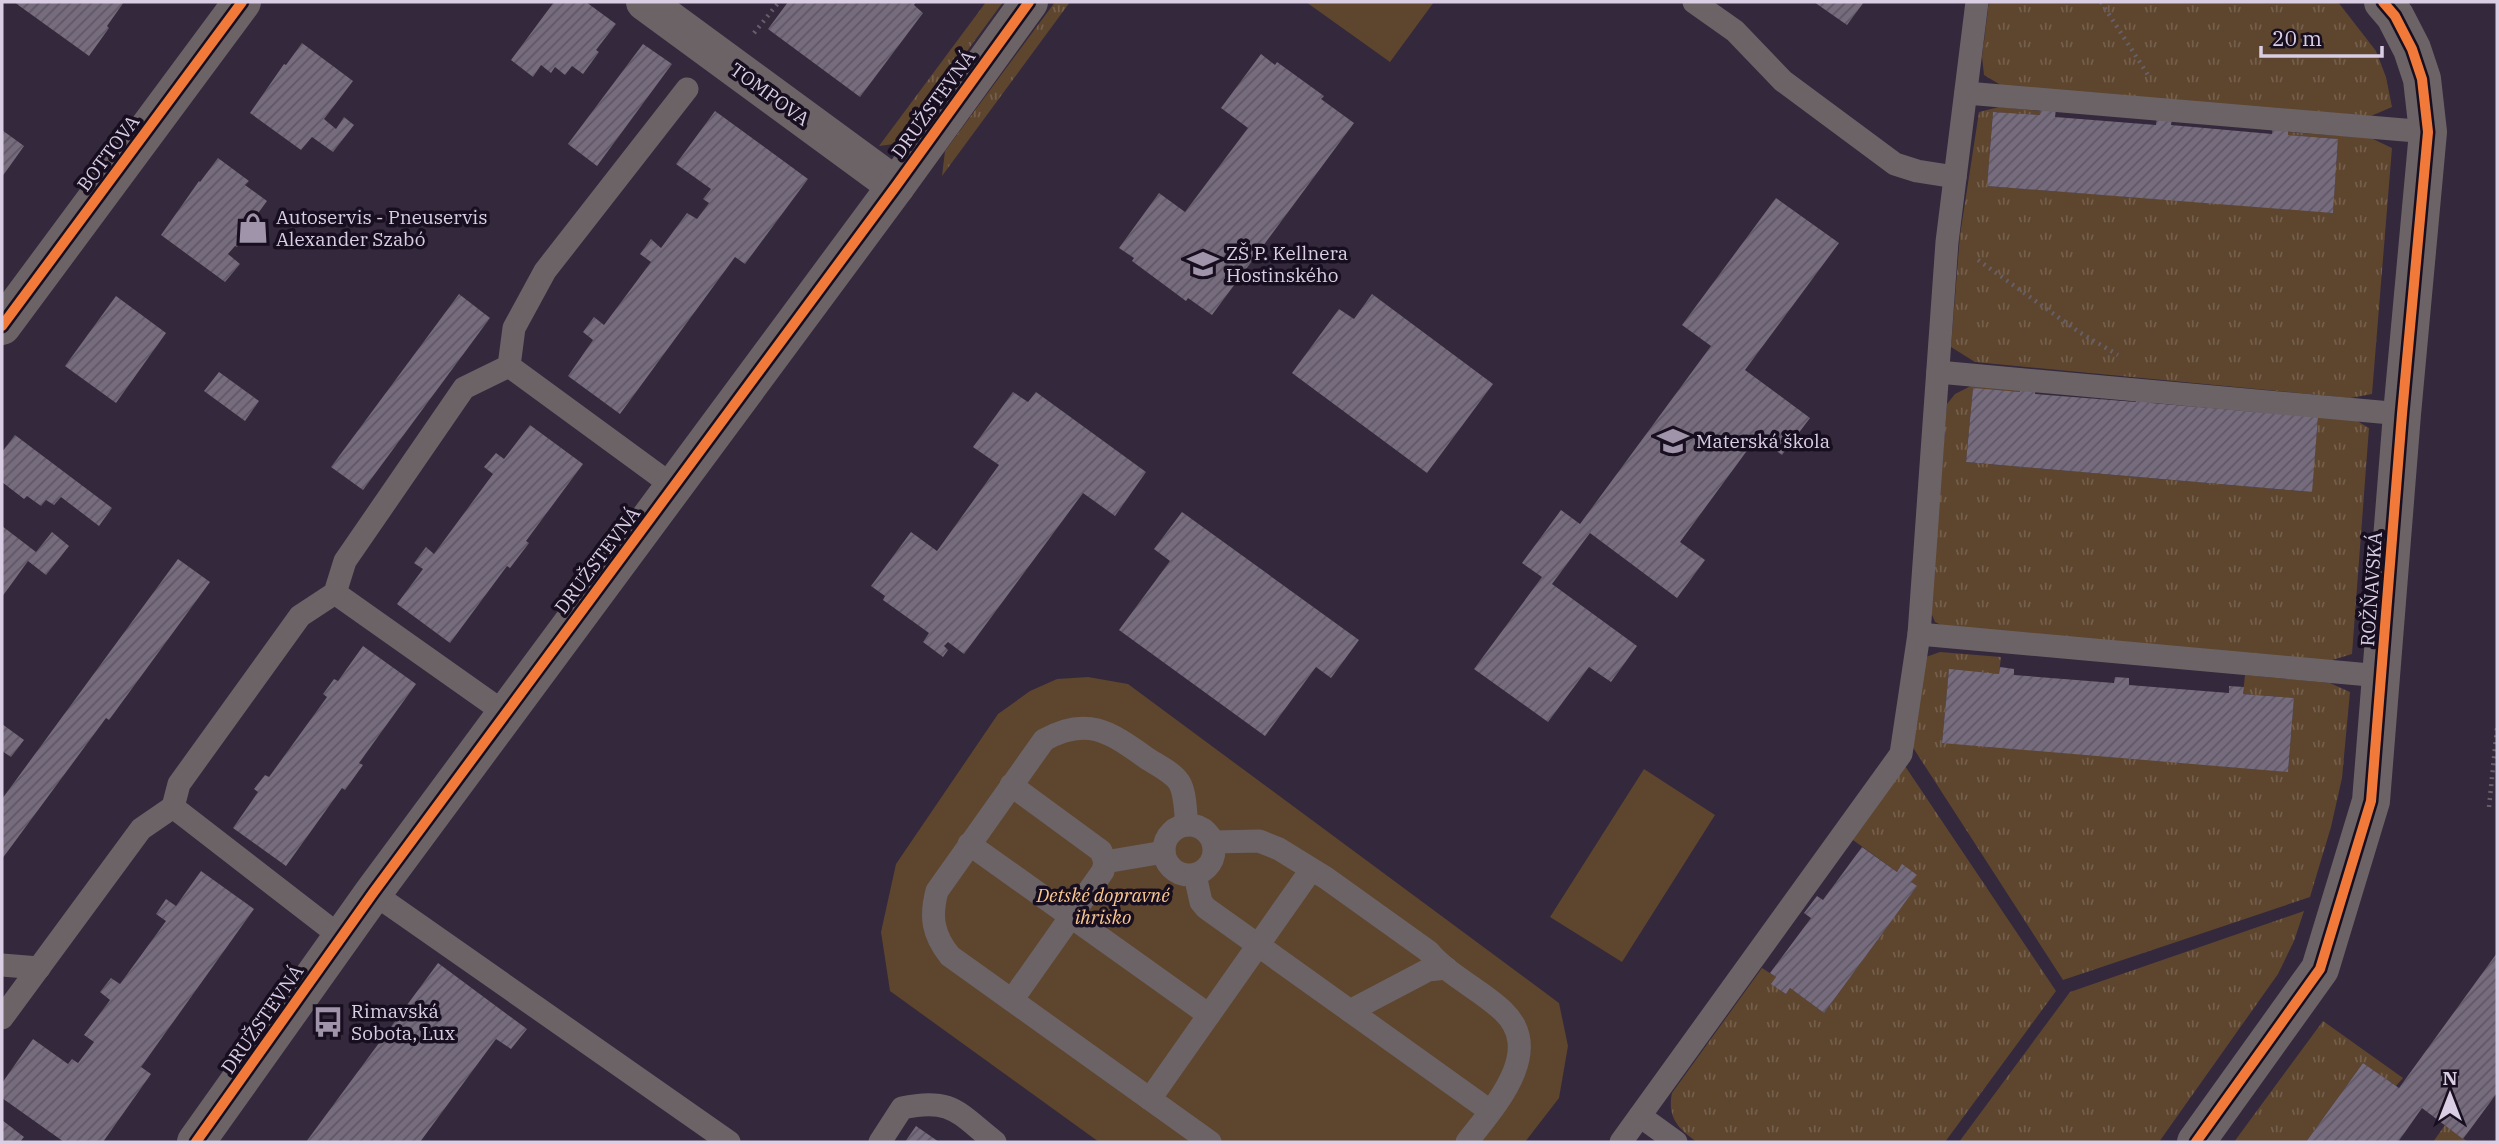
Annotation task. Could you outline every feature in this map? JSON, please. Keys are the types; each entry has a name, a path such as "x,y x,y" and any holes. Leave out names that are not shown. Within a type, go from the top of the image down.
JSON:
{"street":[{"name":"BOTTOVA","path":"2,326 242,2"},
{"name":"TOMPOVA","path":"645,2 896,186"},
{"name":"DRUŽSTEVNÁ","path":"196,1142 373,892 896,186 1029,2"},
{"name":"ROŽŇAVSKÁ","path":"2196,1142 2320,969 2371,801 2428,132 2422,79 2412,49 2395,16 2383,2"}],"lane":[{"path":"1693,2 1735,31 1783,81 1895,164 1917,171 1955,177"},
{"path":"1621,1142 1901,754 1919,634 1947,242 1977,8"},
{"path":"509,366 514,328 545,271 687,89"},
{"path":"1966,93 2428,132"},
{"path":"509,366 673,486"},
{"path":"2,1018 141,830 173,807 179,784 300,616 335,593 345,561 464,388 509,366"},
{"path":"1938,372 2402,414"},
{"path":"335,593 505,713"},
{"path":"1919,634 2381,676"},
{"path":"1187,825 1182,789 1178,780 1119,738 1103,730 1070,728 1044,740 969,844 937,891 932,909 933,929 950,956 1210,1142"},
{"path":"1011,785 1101,851 1105,862 1103,871 1012,1000"},
{"path":"173,807 341,937"},
{"path":"1198,826 1208,832 1214,842 1215,854 1211,864 1195,875 1181,874 1171,868 1165,858 1168,836 1176,828 1198,826"},
{"path":"1214,842 1259,841 1279,849 1326,878 1428,951 1503,1011 1514,1024 1520,1049 1516,1072 1467,1142"},
{"path":"969,844 1209,1015"},
{"path":"1105,862 1164,852"},
{"path":"1150,1099 1311,870"},
{"path":"1195,875 1201,902 1258,946 1490,1111"},
{"path":"373,892 729,1142"},
{"path":"2,965 39,968"},
{"path":"1350,1011 1428,970 1446,968"},
{"path":"880,1142 902,1108 927,1102 950,1106 995,1142"},
{"path":"1640,1116 1676,1142"}],"path":[{"path":"754,34 779,2"},
{"path":"2101,2 2163,97 2162,109"},
{"path":"1947,242 1967,252 2079,332 2137,366 2136,390"},
{"path":"2489,807 2497,729"}],"green space":[{"path":"986,2 1003,2 902,140 879,146"},
{"path":"1055,2 1070,2 942,176 945,151"},
{"path":"1306,2 1434,2 1390,62"},
{"path":"1989,2 2338,2 2376,51 2386,77 2392,107 2371,116 2004,87 1984,75 1982,57"},
{"path":"1999,107 2041,111 2040,115 1993,112 1987,186 2333,212 2338,139 2288,135 2288,132 2371,138 2392,148 2372,394 2350,398 1975,362 1951,347 1960,235 1979,112"},
{"path":"1971,386 2020,392 1973,389 1966,462 2311,492 2318,417 2354,419 2369,428 2352,654 2329,661 1945,627 1935,622 1930,610 1947,404 1955,394"},
{"path":"1940,652 2001,657 1999,674 1949,670 1942,742 2288,771 2294,698 2243,694 2245,675 2330,683 2350,692 2342,778 2331,827 2310,897 2063,980 1912,746 1926,657"},
{"name":"Detské dopravné ihrisko","path":"1088,677 1128,684 1559,1003 1568,1046 1559,1098 1525,1142 1099,1142 890,991 881,932 896,864 998,714 1030,691 1057,679"},
{"path":"1905,766 2056,991 1945,1142 1697,1142 1676,1122 1671,1109 1672,1093 1762,968 1776,977 1772,984 1786,994 1790,988 1824,1013 1916,887 1911,882 1916,875 1902,865 1897,872 1853,840"},
{"path":"1644,769 1715,815 1622,962 1550,917"},
{"path":"2304,911 2294,941 2278,974 2159,1142 1959,1142 2070,992"},
{"path":"2323,1021 2403,1078 2396,1086 2363,1063 2306,1142 2234,1142"},
{"path":"2445,1125 2468,1142 2433,1142"}],"building":[{"path":"14,2 124,2 89,56"},
{"path":"554,2 586,2 616,24 596,50 599,52 583,74 572,66 565,75 555,67 551,73 541,65 533,77 511,60"},
{"path":"788,2 916,2 914,5 923,13 860,97 768,29"},
{"path":"1814,2 1864,2 1847,25"},
{"path":"302,43 353,81 324,119 336,129 344,117 354,125 333,152 312,137 301,150 250,113"},
{"path":"643,44 672,64 597,166 568,144"},
{"path":"1261,54 1275,65 1277,62 1324,96 1321,99 1354,123 1212,315 1188,298 1186,301 1132,261 1134,258 1119,248 1159,193 1185,212 1248,128 1221,108"},
{"path":"2041,108 2056,109 2055,117 2156,125 2157,117 2172,118 2171,125 2272,134 2273,125 2288,127 2288,135 2338,139 2333,213 1987,186 1993,112 2040,115"},
{"path":"715,111 808,179 745,264 735,257 620,414 568,376 593,340 583,332 594,317 604,325 651,262 640,254 651,239 661,248 687,213 697,219 709,203 703,199 711,189 676,164"},
{"path":"2,130 24,146 2,177"},
{"path":"218,158 249,181 245,185 267,201 242,235 244,237 237,247 228,254 240,264 225,282 161,235"},
{"path":"1776,198 1839,243 1745,370 1810,418 1782,455 1757,437 1680,542 1705,560 1677,598 1590,533 1552,584 1637,646 1611,682 1589,667 1548,722 1474,669 1542,577 1522,563 1561,510 1580,524 1711,346 1682,325"},
{"path":"459,294 490,318 363,490 331,467"},
{"path":"1372,294 1493,384 1427,473 1292,373 1339,309 1354,319"},
{"path":"116,296 166,333 116,403 65,366"},
{"path":"219,372 259,401 245,421 204,391"},
{"path":"2020,385 2036,386 2035,394 2136,402 2137,394 2152,395 2151,403 2318,417 2312,492 1966,462 1973,388 2020,392"},
{"path":"1013,392 1028,402 1036,392 1146,472 1115,516 1083,493 964,654 948,642 944,646 948,650 943,657 923,642 929,633 883,600 885,596 871,586 911,532 937,551 999,465 973,447"},
{"path":"530,425 583,464 526,541 529,543 510,568 507,566 450,643 397,604 423,569 414,563 426,547 434,554 493,474 484,467 496,453 504,459"},
{"path":"15,435 112,508 99,526 61,497 54,505 46,500 41,506 27,496 24,499 2,482 2,452"},
{"path":"1182,512 1359,640 1331,678 1316,667 1265,736 1119,630 1170,561 1154,549"},
{"path":"2,526 36,552 52,532 69,546 46,575 28,561 2,597"},
{"path":"178,559 210,582 2,859 2,799"},
{"path":"363,646 416,684 359,763 363,765 345,790 342,788 286,866 233,828 258,792 254,789 265,775 269,777 327,697 323,694 334,679 338,681"},
{"path":"2000,667 2014,669 2014,675 2114,683 2115,677 2129,678 2129,685 2229,693 2229,686 2244,687 2243,694 2294,698 2288,772 1942,743 1949,669 1999,674"},
{"path":"2,724 24,740 11,757 2,751"},
{"path":"1862,847 1897,872 1902,864 1917,875 1911,882 1917,886 1824,1013 1790,988 1786,994 1771,984 1776,977 1770,973 1811,918 1804,913 1817,896 1823,900"},
{"path":"201,871 254,909 141,1067 151,1074 103,1142 64,1142 2,1098 2,1083 33,1039 68,1064 72,1059 78,1063 94,1042 84,1035 110,1000 100,992 111,978 120,984 166,921 156,914 166,899 176,906"},
{"path":"2497,953 2497,1093 2463,1139 2422,1108 2398,1142 2306,1142 2363,1063 2399,1088"},
{"path":"438,963 527,1029 511,1049 496,1039 420,1142 306,1142"},
{"path":"2,1120 24,1137 20,1142 2,1142"},
{"path":"916,1126 939,1142 905,1142"}],"cycle path":[{"path":"2,326 242,2"},
{"path":"196,1142 373,893 1029,2"},
{"path":"2196,1142 2320,969 2371,801 2428,132 2422,79 2412,49 2395,16 2383,2"}],"place":[{"name":"Autoservis - Pneuservis Alexander Szabó","path":"253,228"},
{"name":"ZŠ P. Kellnera Hostinského","path":"1203,264"},
{"name":"Materská škola","path":"1673,441"},
{"name":"Rimavská Sobota, Lux","path":"328,1022"}]}
